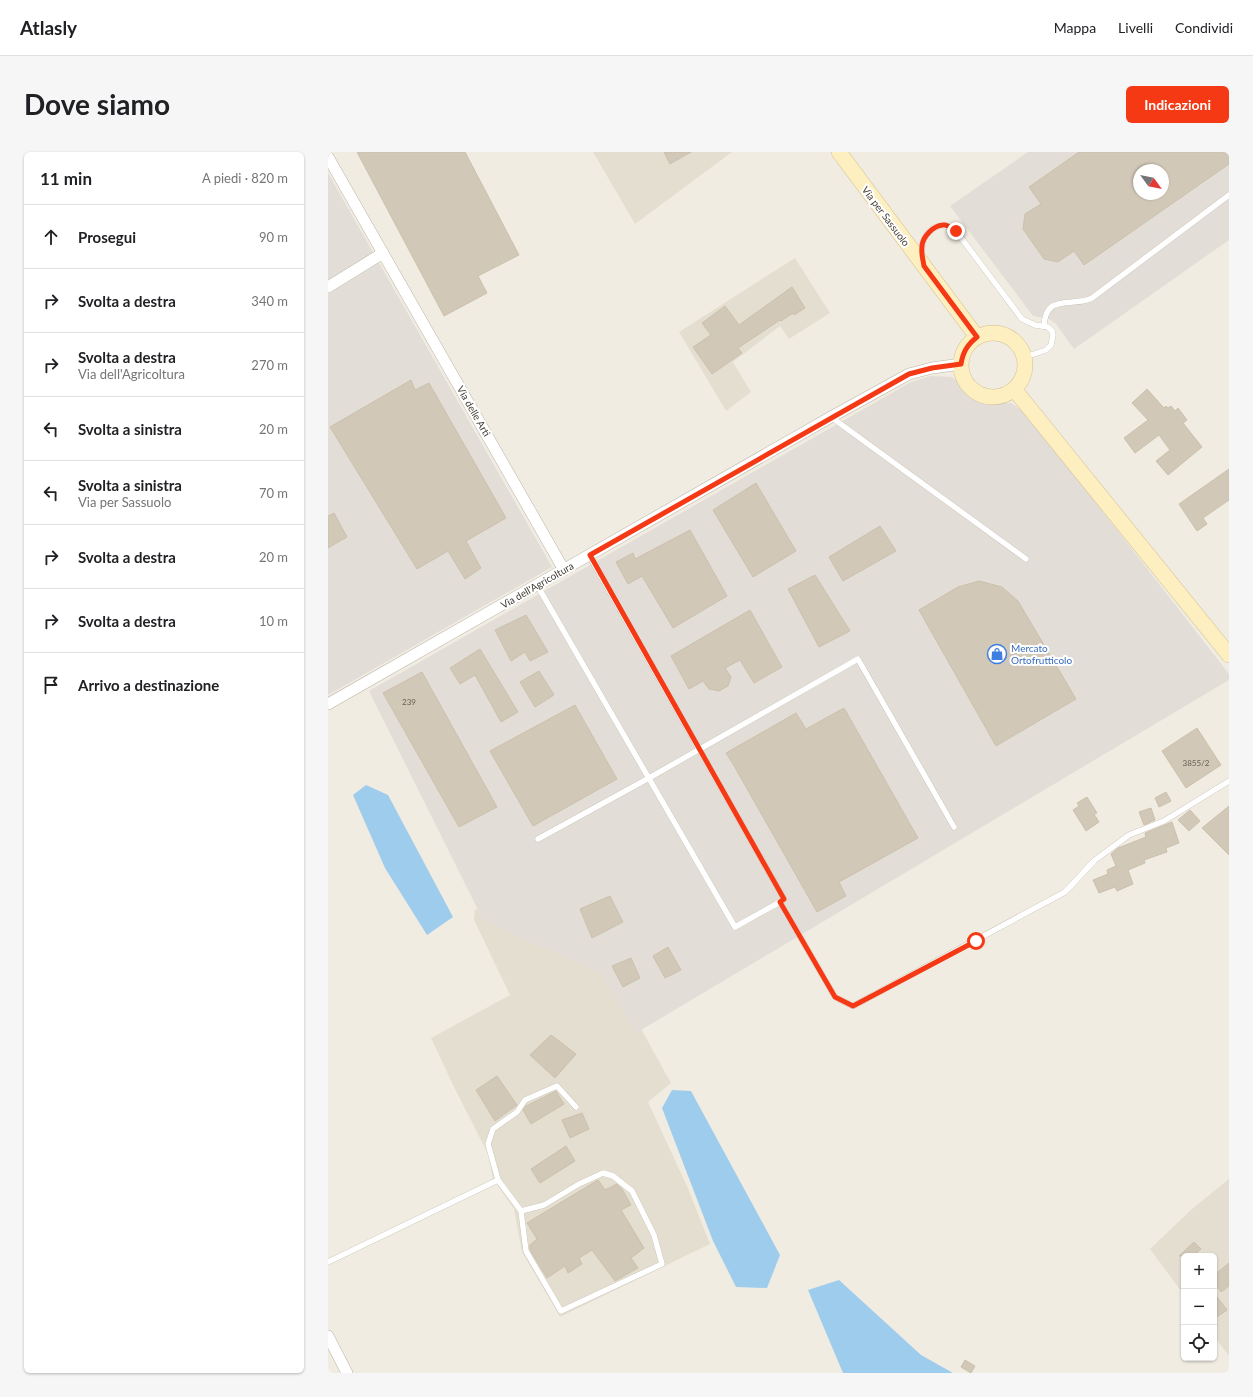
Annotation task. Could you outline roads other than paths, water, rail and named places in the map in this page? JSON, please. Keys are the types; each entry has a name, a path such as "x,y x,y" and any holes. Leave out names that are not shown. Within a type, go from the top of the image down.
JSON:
{"main road":[{"name":"Via per Sassuolo","path":"839,152 977,337"},
{"path":"996,333 1006,335 1014,340 1021,348 1025,357 1026,366 1020,383 1006,394 988,396 980,394 972,389 966,382 962,373 962,356 966,349 977,337 986,334 996,333"},
{"path":"1014,389 1229,655"}],"street":[{"name":"Via delle Arti","path":"328,157 564,570"},
{"path":"328,286 383,253"},
{"name":"Via dell'Agricoltura","path":"328,704 909,374 932,368 961,364"},
{"path":"328,1336 347,1373"}],"lane":[{"path":"1044,326 1044,318 1052,307 1060,302 1079,302 1092,298 1229,195"},
{"path":"924,266 922,246 924,239 935,227 944,225 950,227 961,236 1022,319 1035,325 1048,327 1052,331 1053,339 1051,345 1046,350 1025,357"},
{"path":"831,417 1026,559"},
{"path":"538,585 735,927 780,902 784,899 590,555"},
{"path":"538,839 649,778 858,659 954,827"},
{"path":"780,902 835,997 853,1006 1065,892 1095,860 1129,835 1164,821 1229,781"},
{"path":"521,1211 544,1205 579,1184 603,1173 613,1176 632,1191 654,1235 662,1264 561,1311 526,1250 521,1211 498,1180 488,1144 493,1129 517,1112 525,1100 557,1086 576,1107"},
{"path":"328,1262 498,1180"}],"water":[{"path":"366,785 388,795 453,917 427,935 385,868 353,795"},
{"path":"672,1090 691,1091 780,1255 767,1288 736,1287 713,1241 662,1108"},
{"path":"839,1280 921,1355 953,1373 843,1373 808,1290"}],"place":[{"name":"Mercato Ortofrutticolo","path":"997,654"}]}
